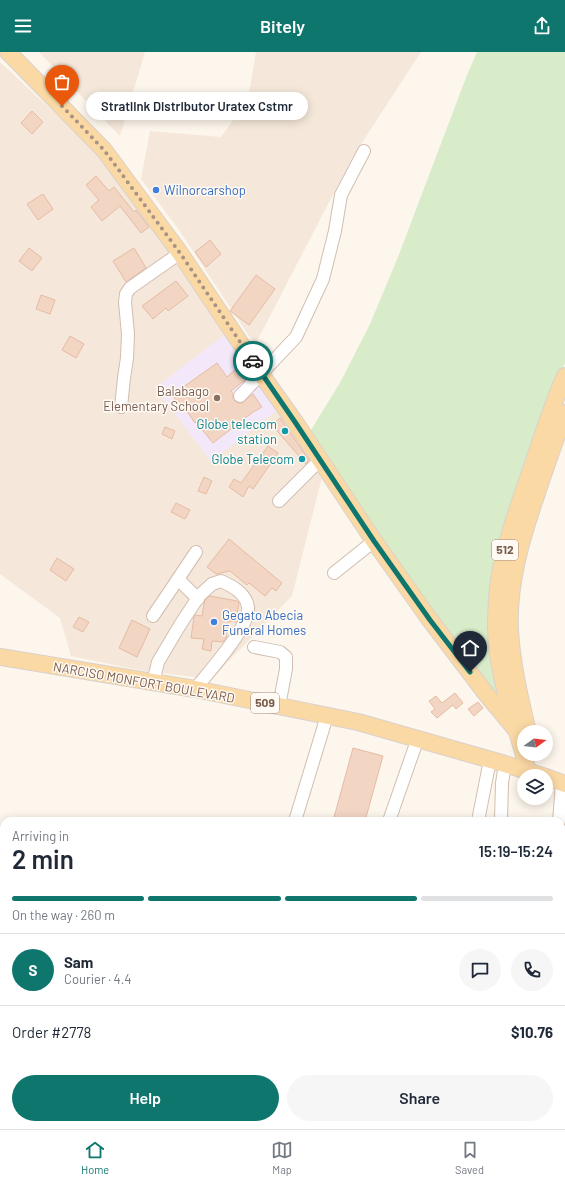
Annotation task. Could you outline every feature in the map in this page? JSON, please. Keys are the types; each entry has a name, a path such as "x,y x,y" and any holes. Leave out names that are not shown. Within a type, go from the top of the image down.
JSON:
{"main road":[{"path":"8,52 104,150 180,253 374,541 430,620 487,695 517,726"},
{"name":"512","path":"519,725 506,698 502,680 496,630 499,581 502,560 515,516 549,417 565,376"},
{"name":"512","path":"521,725 510,629 513,583 516,564 528,520 565,413"},
{"name":"NARCISO MONFORT BOULEVARD","path":"0,657 195,689 358,722 418,738 520,769"},
{"name":"512","path":"525,761 526,764 531,769"},
{"name":"NARCISO MONFORT BOULEVARD","path":"553,780 563,783"}],"street":[{"path":"240,396 296,337 323,279 335,231 341,195 364,151"},
{"path":"121,407 127,358 128,334 125,302 126,294 130,288 180,253"},
{"path":"279,501 320,460"},
{"path":"334,573 374,541"},
{"path":"153,616 196,552"},
{"path":"178,579 198,599"},
{"path":"153,682 158,662 180,624 198,599 212,584 221,581 242,594 249,609 246,620 238,636 195,689"},
{"path":"254,646 280,652 286,657 287,662 279,706"},
{"path":"296,817 327,716"},
{"path":"390,817 418,738"},
{"path":"498,762 502,783 501,817"},
{"path":"479,817 498,762"},
{"path":"559,817 563,783"}],"shaded area":[{"path":"39,52 145,52 120,136"},
{"path":"256,52 421,52 352,158 255,345 179,230 141,179 150,131 221,137 248,99"},
{"path":"0,62 114,168 320,466 322,477 292,596 211,679 144,671 71,656 60,618 0,574"},
{"name":"Balabago Elementary School","path":"224,335 280,408 211,461 155,388"}],"green space":[{"path":"477,52 565,52 565,363 539,424 501,706 401,565 311,430 341,381 370,324 398,257"}],"building":[{"path":"32,111 43,122 32,134 21,123"},
{"path":"96,176 109,191 114,187 134,212 136,210 149,227 141,233 120,206 102,221 91,207 99,200 86,185"},
{"path":"43,194 53,209 38,220 27,204"},
{"path":"210,240 221,254 206,267 195,252"},
{"path":"29,248 42,258 32,271 19,261"},
{"path":"134,248 146,268 126,282 113,261"},
{"path":"256,275 275,289 249,325 230,311"},
{"path":"176,281 188,296 168,311 166,308 153,319 142,306"},
{"path":"41,295 55,300 50,314 36,309"},
{"path":"70,336 84,344 76,358 62,350"},
{"path":"217,363 227,377 237,368 246,379 231,391 235,401 242,403 253,394 262,407 253,412 213,443 196,422 195,423 182,404 180,406 172,395"},
{"name":"Globe telecom station","path":"280,418 309,460 306,464 272,425"},
{"path":"165,427 175,431 172,439 162,434"},
{"path":"268,446 278,453 253,489 249,486 243,497 229,487 234,479 241,483"},
{"path":"204,477 212,481 206,494 198,491"},
{"path":"176,503 190,510 185,519 171,512"},
{"path":"229,539 282,583 276,591 272,588 265,596 249,583 247,585 230,571 216,574 207,567"},
{"path":"57,558 74,569 66,581 50,570"},
{"path":"210,596 237,601 239,603 236,622 229,621 226,638 223,642 212,641 211,651 202,649 204,639 191,638 194,617 195,615 202,616 205,600"},
{"path":"79,617 89,622 83,632 73,627"},
{"path":"132,620 150,629 137,657 119,648"},
{"path":"455,693 463,703 456,709 453,705 437,718 431,712 435,709 429,701 436,696 442,703"},
{"path":"478,702 483,708 474,716 468,709"},
{"path":"353,748 383,756 366,817 334,817"}],"way so far":[{"path":"62,106 104,150 180,253 253,361"}],"place":[{"name":"Stratlink Distributor Uratex Cstmr","path":"62,106"},
{"name":"Wilnorcarshop","path":"156,190"},
{"name":"Balabago Elementary School","path":"217,398"},
{"name":"Globe telecom station","path":"285,431"},
{"name":"Globe Telecom","path":"302,459"},
{"name":"Gegato Abecia Funeral Homes","path":"214,622"}],"route":[{"path":"253,361 374,541 430,620 470,672"}]}
